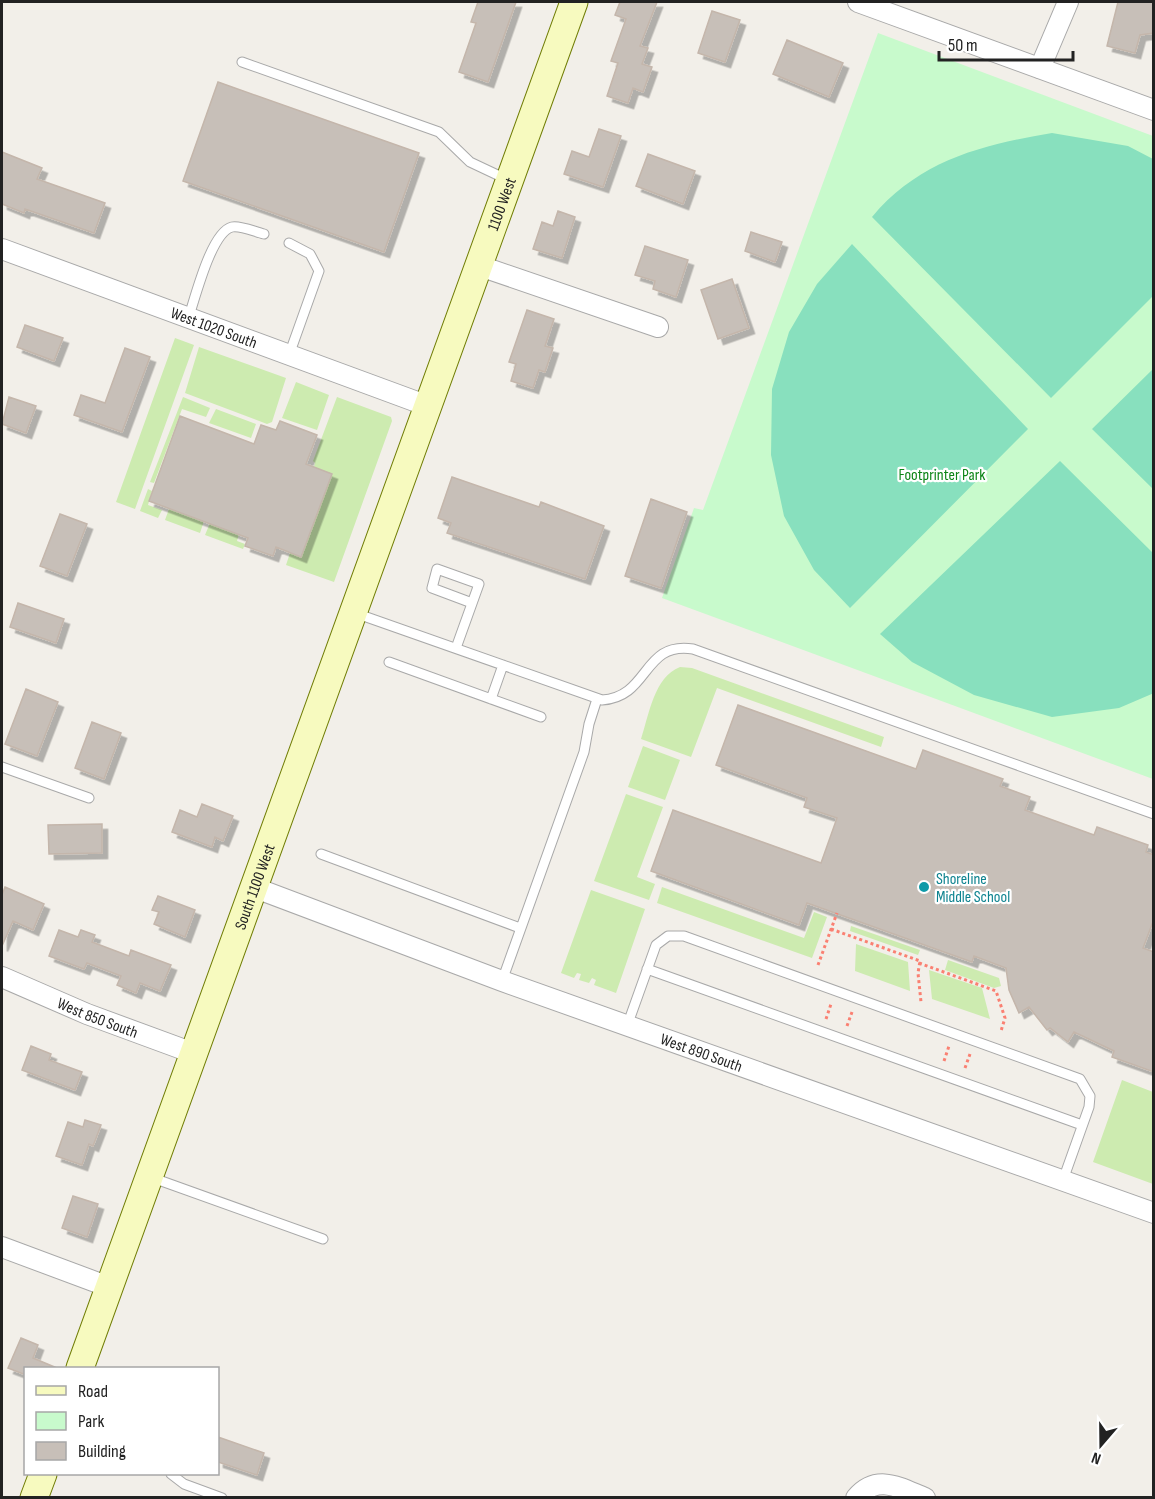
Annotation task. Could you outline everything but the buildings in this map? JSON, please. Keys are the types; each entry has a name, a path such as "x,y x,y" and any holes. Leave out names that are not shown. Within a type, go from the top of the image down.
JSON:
{"street":[{"name":"1100 West","path":"428,406 477,265 574,2"},
{"path":"858,2 1154,110"},
{"path":"1040,68 1068,2"},
{"name":"West 1020 South","path":"2,249 428,406"},
{"path":"477,265 658,327"},
{"name":"South 1100 West","path":"80,1367 428,406"},
{"name":"West 890 South","path":"253,887 502,981 1154,1213"},
{"name":"West 850 South","path":"2,977 87,1014 193,1053"},
{"path":"2,1247 109,1287"},
{"path":"34,1497 42,1475"},
{"path":"856,1497 865,1487 887,1484 925,1497"}],"lane":[{"path":"242,62 439,132 470,162 509,180"},
{"path":"188,319 210,253 225,230 233,226 264,234"},
{"path":"289,243 310,254 319,271 289,355"},
{"path":"456,648 479,584 437,569 432,588 472,603"},
{"path":"353,612 597,699 612,699 631,690 651,663 663,654 677,649 693,649 1154,814"},
{"path":"389,663 541,717"},
{"path":"491,699 503,665"},
{"path":"502,981 584,752 589,724 597,699"},
{"path":"2,767 89,798"},
{"path":"321,854 520,928"},
{"path":"627,1026 656,945 661,940 675,935 772,967 1080,1079 1090,1096 1063,1180"},
{"path":"647,969 1082,1125"},
{"path":"149,1176 322,1239"},
{"path":"173,1475 184,1484 222,1497"}],"path":[{"path":"818,965 837,913"},
{"path":"831,929 996,991 1005,1018 1001,1031"},
{"path":"919,963 921,1002"},
{"path":"826,1020 831,1004"},
{"path":"846,1028 852,1012"},
{"path":"943,1062 949,1046"},
{"path":"964,1070 970,1054"}],"green space":[{"name":"Footprinter Park","path":"878,33 1153,136 1153,779 662,598 694,508 703,510"},
{"path":"1052,133 1128,146 1153,159 1154,295 1051,398 872,217 911,182 954,158 1001,143"},
{"path":"852,244 1028,429 850,608 814,570 784,516 771,455 772,389 789,332 817,284"},
{"path":"175,338 194,345 135,509 116,502"},
{"path":"199,347 286,378 272,422 267,424 185,393"},
{"path":"1153,369 1153,489 1092,429"},
{"path":"296,382 329,395 317,430 282,418"},
{"path":"183,397 210,408 206,417 182,409 154,483 150,482"},
{"path":"337,397 391,417 392,421 334,582 286,565 290,553 301,556 332,474 314,467 313,461"},
{"path":"216,409 256,424 251,438 209,423"},
{"path":"1060,461 1153,553 1154,693 1119,708 1052,717 974,695 912,662 880,634"},
{"path":"148,489 152,491 148,505 162,510 158,518 140,511"},
{"path":"169,509 204,521 200,533 165,520"},
{"path":"210,523 239,534 237,541 245,544 243,549 205,535"},
{"path":"680,667 692,668 884,737 881,747 717,688 691,757 641,739 658,688 671,672"},
{"path":"643,746 680,760 665,800 628,787"},
{"path":"626,794 663,807 637,877 655,884 649,900 594,881"},
{"path":"662,887 804,938 814,912 827,917 812,958 657,903"},
{"path":"591,890 645,909 616,993 594,985 596,980 592,978 589,983 579,980 581,974 577,973 574,978 561,973"},
{"path":"851,926 920,950 918,955 850,931"},
{"path":"856,944 908,962 910,991 855,971"},
{"path":"948,960 999,978 1001,986 994,988 945,970"},
{"path":"929,970 982,988 990,1019 932,999"},
{"path":"1122,1080 1153,1092 1153,1184 1093,1162"}],"place":[{"name":"Shoreline Middle School","path":"924,887"}]}
